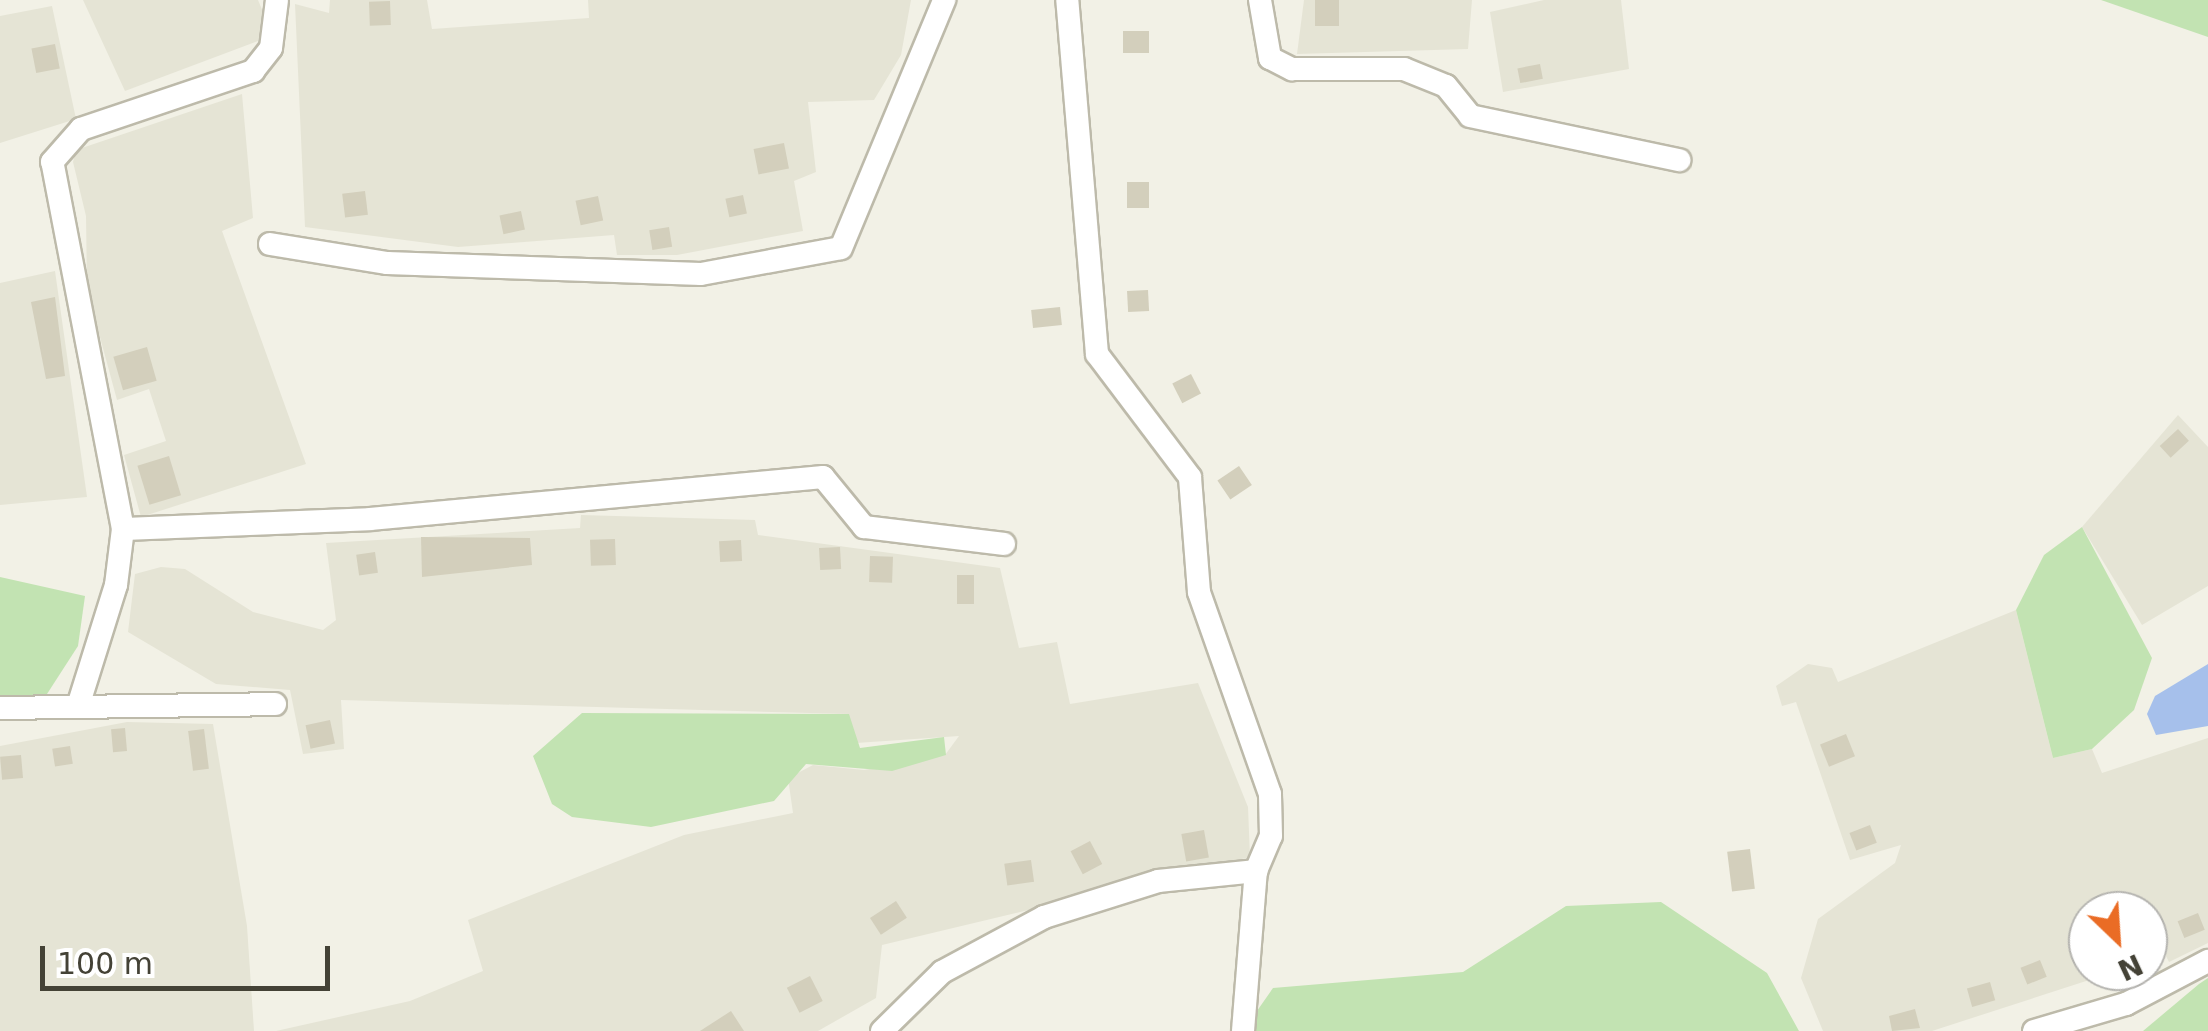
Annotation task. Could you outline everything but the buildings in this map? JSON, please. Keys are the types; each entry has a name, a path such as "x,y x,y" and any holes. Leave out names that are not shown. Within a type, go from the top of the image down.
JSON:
{"street":[{"path":"79,703 116,585 123,530 52,162 81,129 253,71 271,48 277,0"},
{"path":"270,244 386,263 702,274 841,248 944,0"},
{"path":"1068,0 1096,354 1190,476 1199,592 1270,794 1271,836 1256,871 1243,1031"},
{"path":"1260,0 1270,58 1292,69 1404,69 1446,86 1470,116 1678,160"},
{"path":"123,530 370,519 823,477 864,527 1004,544"},
{"path":"0,708 79,703 275,704"},
{"path":"882,1031 942,972 1044,917 1158,882 1256,871"},
{"path":"2034,1031 2126,1004 2208,961"}],"shaded area":[{"path":"83,0 258,0 268,24 266,38 125,91"},
{"path":"330,0 427,0 432,29 589,18 588,0 911,0 901,55 874,100 808,102 816,172 794,181 803,231 677,255 617,255 614,235 458,247 305,227 295,4 329,13"},
{"path":"1304,0 1472,0 1468,49 1297,54"},
{"path":"1544,0 1621,0 1629,69 1503,92 1490,12"},
{"path":"52,6 76,119 0,143 0,16"},
{"path":"242,94 253,218 222,231 306,464 141,517 124,455 166,441 149,389 117,400 87,289 86,216 73,162 76,150"},
{"path":"55,271 87,497 0,505 0,283"},
{"path":"2178,415 2208,447 2208,586 2142,625 2082,527"},
{"path":"581,515 755,520 758,535 1000,568 1019,648 1057,642 1070,704 1198,683 1248,807 1250,857 882,945 876,998 818,1031 276,1031 410,1001 483,971 468,920 684,835 793,813 788,778 813,765 864,770 945,755 959,736 856,743 848,714 341,700 344,749 303,754 290,690 216,684 128,632 135,574 161,567 185,569 253,612 323,630 336,620 326,543 580,528"},
{"path":"2016,610 2053,758 2092,749 2102,773 2208,738 2208,943 2169,962 2168,891 2068,891 2068,987 1932,1031 1823,1031 1801,978 1818,919 1895,863 1901,845 1850,860 1796,702 1782,706 1776,686 1808,664 1832,668 1838,682"},
{"path":"127,722 213,724 247,926 254,1031 0,1031 0,746"}],"green space":[{"path":"2101,0 2208,0 2208,37"},
{"path":"2082,527 2152,658 2134,710 2092,749 2053,758 2016,610 2044,555"},
{"path":"0,577 85,596 78,646 47,694 0,698"},
{"path":"582,713 849,714 860,748 944,737 946,755 892,771 806,764 774,801 651,827 572,817 552,804 533,756"},
{"path":"1661,902 1767,973 1799,1031 1243,1031 1273,988 1463,972 1566,906"},
{"path":"2208,978 2208,1031 2143,1031 2199,984"}],"water":[{"path":"2208,664 2208,726 2156,735 2147,714 2155,696"}]}
